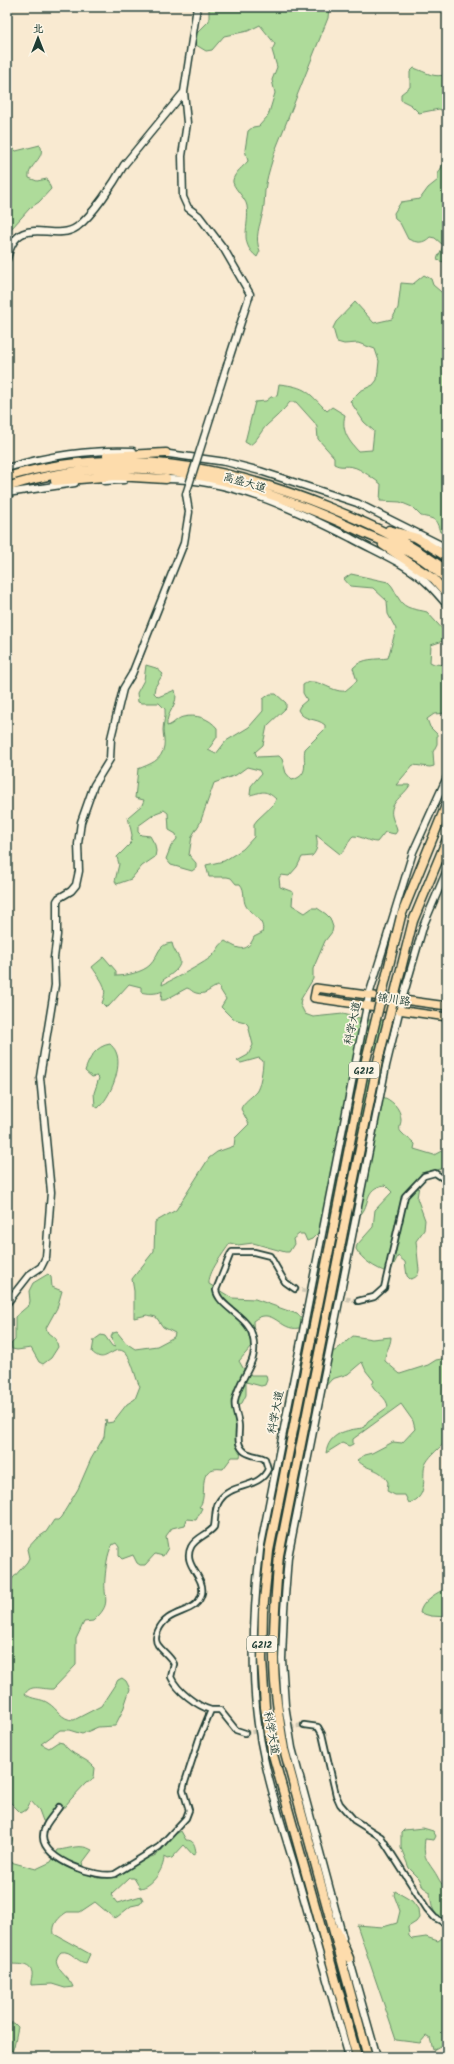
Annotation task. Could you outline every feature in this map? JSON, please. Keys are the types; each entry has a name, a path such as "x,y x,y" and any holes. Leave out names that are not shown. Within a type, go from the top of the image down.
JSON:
{"highway":[{"path":"7,476 42,464 71,460 166,453"},
{"name":"高盛大道","path":"7,476 92,462 120,461 170,463 207,468 256,480 315,501 377,527 418,549 447,571"},
{"name":"高盛大道","path":"7,487 45,477 93,470 166,471 205,476 253,488 305,506 372,538 415,554 447,579"},
{"path":"16,484 94,477 166,479"},
{"path":"377,527 417,538 445,553"},
{"path":"377,527 416,543 447,563"},
{"path":"372,538 447,589"},
{"path":"434,579 447,594"},
{"name":"科学大道","path":"357,2057 272,1752 265,1707 262,1659 263,1611 269,1551 366,1060 401,916 447,803"},
{"name":"科学大道","path":"368,2057 284,1749 276,1706 274,1610 279,1555 378,1061 413,921 447,839"},
{"path":"437,864 447,845"},
{"path":"326,1907 349,1958"}],"main road":[{"path":"7,1303 29,1275 41,1267 46,1257 51,1192 40,1077 55,985 56,907 59,898 76,885 79,871 78,844 81,822 94,785 110,759 111,738 123,690 132,674 184,543 189,512 186,494 250,294 224,249 200,216 188,208 183,197 182,156 188,123 184,92 198,7"},
{"path":"7,259 11,246 21,235 32,231 69,231 85,219 116,179 124,165 184,92"},
{"name":"高盛大道","path":"7,468 65,456 120,451 166,453 233,464 357,503 445,553"},
{"name":"高盛大道","path":"7,493 73,483 166,479 215,484 264,498 302,513 400,564 428,584 447,605"},
{"name":"科学大道","path":"349,2057 274,1799 263,1754 256,1708 254,1611 260,1550 369,995 413,852 447,777"},
{"name":"科学大道","path":"376,2057 292,1748 285,1705 282,1659 284,1610 288,1557 384,1074 399,1010 424,924 447,870"},
{"name":"锦川路","path":"447,1006 316,988 314,998 447,1017"}],"street":[{"path":"358,1301 374,1297 384,1288 404,1196 418,1181 429,1173 435,1173 447,1181"},
{"path":"245,1733 236,1730 220,1710 212,1710 201,1706 173,1683 171,1678 174,1664 158,1645 156,1639 159,1628 165,1619 170,1615 187,1610 199,1599 202,1593 202,1586 192,1568 189,1553 196,1540 214,1527 216,1510 220,1499 236,1488 261,1479 266,1475 268,1469 265,1459 246,1453 239,1443 239,1426 234,1402 255,1356 252,1332 239,1316 219,1299 216,1290 230,1255 232,1252 246,1251 270,1256 286,1282 295,1289"},
{"path":"59,1807 54,1816 48,1820 43,1837 46,1846 69,1865 108,1876 116,1874 159,1847 186,1818 189,1810 183,1790 199,1740 212,1710"},
{"path":"304,1725 318,1726 322,1734 336,1795 340,1804 354,1820 381,1837 427,1909 435,1918 447,1924"}],"green space":[{"path":"209,7 329,7 328,18 275,151 265,187 264,209 258,232 258,246 260,251 257,257 251,251 246,240 248,214 247,206 234,185 233,180 237,172 248,161 245,150 248,131 253,127 259,126 268,116 275,93 272,80 277,67 272,50 275,44 260,25 248,31 224,36 212,50 206,51 196,45 195,35 209,21"},
{"path":"414,68 438,76 447,74 447,113 439,109 419,113 411,105 401,100 401,94 410,87 410,72"},
{"path":"7,143 16,151 40,145 41,154 29,173 29,178 37,181 47,179 51,189 39,202 30,208 12,228 8,229"},
{"path":"447,157 447,263 437,260 443,245 435,238 430,237 425,241 420,242 408,239 400,223 395,219 394,213 401,202 420,199 428,188 438,180 438,174"},
{"path":"424,275 431,279 433,285 447,297 447,533 440,532 434,520 421,516 412,507 400,502 380,501 381,484 363,472 353,467 334,464 334,457 318,439 317,427 314,422 296,402 290,402 267,425 253,443 250,445 245,442 255,402 266,401 271,397 277,396 279,384 301,389 311,395 327,411 332,407 345,415 345,430 351,443 358,451 372,450 374,431 364,422 350,401 360,391 373,385 377,380 379,361 375,349 358,343 344,344 337,342 333,328 336,322 355,302 374,323 392,319 398,308 401,283 413,284"},
{"path":"351,574 388,582 404,605 427,612 446,633 443,641 431,645 430,662 434,664 447,665 447,713 434,714 427,719 430,727 437,734 437,744 433,752 434,766 413,765 396,785 410,785 393,807 392,816 397,829 395,834 385,832 377,842 353,836 345,850 340,854 316,835 317,846 314,854 312,856 302,857 297,867 289,876 281,875 279,878 280,887 293,892 292,905 305,913 312,908 317,908 330,918 333,927 332,932 325,941 313,969 313,979 301,999 300,1004 305,1014 313,1017 343,1014 368,1020 393,1020 396,1024 393,1038 372,1051 366,1077 379,1090 380,1096 388,1099 397,1108 401,1116 400,1131 415,1144 414,1149 434,1155 447,1148 447,1170 441,1169 421,1173 417,1198 425,1220 424,1230 416,1241 419,1270 414,1278 410,1279 407,1276 405,1262 398,1256 391,1270 387,1272 378,1269 369,1263 358,1253 356,1249 357,1245 373,1227 375,1210 392,1192 385,1185 378,1187 370,1193 365,1207 360,1215 353,1210 346,1213 336,1232 329,1234 322,1229 312,1239 307,1241 304,1234 299,1234 293,1239 294,1244 289,1252 253,1243 238,1245 230,1243 213,1269 209,1279 209,1284 232,1298 255,1299 297,1314 308,1324 309,1334 320,1349 335,1351 353,1336 372,1339 391,1337 385,1361 400,1374 428,1365 436,1360 447,1358 447,1440 426,1463 424,1467 424,1484 420,1496 416,1500 409,1503 405,1495 395,1495 387,1491 388,1482 385,1477 377,1471 361,1464 357,1460 364,1455 372,1453 393,1442 402,1443 415,1429 413,1421 401,1404 353,1439 353,1444 349,1446 342,1443 326,1453 328,1446 335,1437 350,1430 363,1428 368,1421 388,1407 386,1401 372,1385 374,1381 366,1371 362,1362 348,1374 332,1379 315,1398 309,1368 299,1354 301,1331 299,1328 292,1328 266,1316 260,1317 253,1321 254,1340 251,1347 239,1361 243,1368 251,1375 266,1375 267,1380 265,1385 261,1386 246,1382 246,1395 242,1403 236,1407 241,1432 240,1457 232,1457 223,1469 214,1469 208,1472 205,1476 202,1502 199,1507 202,1508 196,1520 187,1519 185,1525 172,1528 166,1536 168,1548 163,1556 155,1554 145,1565 140,1565 137,1563 133,1555 122,1559 119,1556 119,1547 116,1543 112,1545 106,1570 105,1605 103,1610 93,1621 84,1622 76,1639 76,1665 53,1689 34,1688 30,1689 25,1694 45,1701 66,1718 74,1720 101,1706 118,1680 122,1678 126,1681 130,1689 123,1710 115,1726 98,1727 82,1734 69,1730 60,1730 41,1744 49,1748 58,1742 63,1743 70,1751 87,1761 95,1768 94,1777 91,1781 86,1783 55,1818 47,1822 43,1821 39,1810 31,1801 26,1810 21,1813 7,1799 7,1585 27,1562 29,1558 27,1549 36,1539 46,1532 54,1520 58,1520 61,1517 78,1489 91,1459 104,1437 106,1419 107,1423 113,1422 127,1404 135,1399 140,1386 131,1362 124,1352 119,1350 100,1357 92,1352 94,1340 101,1335 105,1336 112,1346 115,1347 111,1337 113,1333 117,1332 126,1343 135,1349 157,1346 174,1337 175,1333 163,1327 156,1317 147,1315 134,1318 134,1291 132,1279 154,1251 155,1222 176,1210 209,1158 217,1152 234,1146 235,1138 249,1124 241,1109 243,1104 254,1094 259,1086 263,1064 263,1061 259,1058 241,1063 237,1061 248,1055 253,1045 248,1025 245,1022 233,1019 221,1007 226,999 218,986 205,993 199,994 187,988 165,1000 161,1000 162,991 155,993 143,993 141,992 141,987 129,984 109,1006 106,1007 102,1003 105,992 103,984 92,967 104,957 116,971 116,976 125,975 139,972 150,965 161,948 172,943 179,958 180,965 163,980 162,985 210,958 225,941 238,948 245,948 254,937 262,933 263,929 258,918 246,906 243,889 240,884 236,884 231,878 227,877 209,877 206,865 224,861 243,849 254,837 254,824 274,804 276,799 264,792 250,795 251,786 261,774 259,770 247,767 236,775 214,783 200,823 192,836 189,855 196,863 196,868 192,871 171,865 166,859 171,846 177,839 176,834 169,830 168,813 164,810 156,813 138,826 138,832 141,835 150,836 155,845 155,857 142,866 131,879 117,884 115,881 119,864 117,857 131,843 132,835 128,817 142,805 144,800 135,798 138,769 158,759 163,751 164,744 163,730 165,709 159,703 138,702 137,693 144,680 146,665 156,668 163,674 155,687 154,693 158,697 175,690 176,695 176,700 168,717 167,726 183,717 188,716 206,719 217,728 217,737 208,750 216,754 226,741 249,727 263,711 263,699 270,694 276,694 286,703 286,708 267,726 263,745 255,752 257,757 279,756 282,759 286,773 292,780 298,778 304,771 305,749 325,729 325,725 303,716 298,710 307,700 303,693 303,685 308,682 313,682 334,690 345,691 357,681 353,668 357,664 370,660 388,658 396,629 388,614 387,601 373,588 350,586 344,579"},
{"path":"110,1044 116,1051 118,1058 117,1074 111,1090 98,1108 95,1106 94,1093 99,1078 97,1076 92,1077 85,1071 94,1053 101,1047"},
{"path":"48,1274 51,1277 52,1287 62,1291 57,1308 46,1328 48,1333 56,1339 58,1347 51,1358 43,1364 39,1362 31,1348 17,1350 12,1349 11,1344 15,1340 15,1317 29,1305 29,1291 33,1283"},
{"path":"443,1590 447,1593 447,1617 431,1616 420,1613 425,1602"},
{"path":"423,1828 433,1831 436,1836 434,1840 425,1839 424,1849 427,1860 439,1880 447,1888 447,1921 442,1920 436,1914 432,1906 430,1892 423,1887 419,1878 409,1868 401,1848 401,1833 404,1830"},
{"path":"7,1829 12,1834 12,1843 7,1852"},
{"path":"181,1831 186,1840 191,1841 194,1844 196,1853 193,1855 184,1845 172,1858 167,1859 164,1857 160,1872 149,1884 140,1888 134,1878 129,1878 111,1895 117,1903 141,1896 143,1900 140,1904 131,1906 114,1918 95,1902 80,1912 67,1912 57,1921 54,1927 54,1934 90,1954 86,1963 79,1961 71,1954 65,1952 61,1952 57,1957 56,1962 60,1970 73,1987 65,1988 52,1984 31,1985 32,1972 27,1966 7,1963 7,1861 36,1869 51,1862 58,1850 83,1847 92,1850 83,1862 85,1871 100,1878 107,1877 135,1861 152,1857 164,1848 173,1836"},
{"path":"395,1891 412,1901 418,1909 419,1918 408,1927 409,1936 412,1939 426,1937 438,1941 442,1938 447,1938 447,2050 440,2046 433,2050 430,2038 426,2036 420,2043 396,2040 357,1925 383,1927 397,1923 400,1911 394,1895"},
{"path":"7,2023 14,2023 18,2027 10,2057 7,2057"}],"tunnel":[{"path":"295,1289 358,1301"},
{"path":"245,1733 304,1725"}]}
